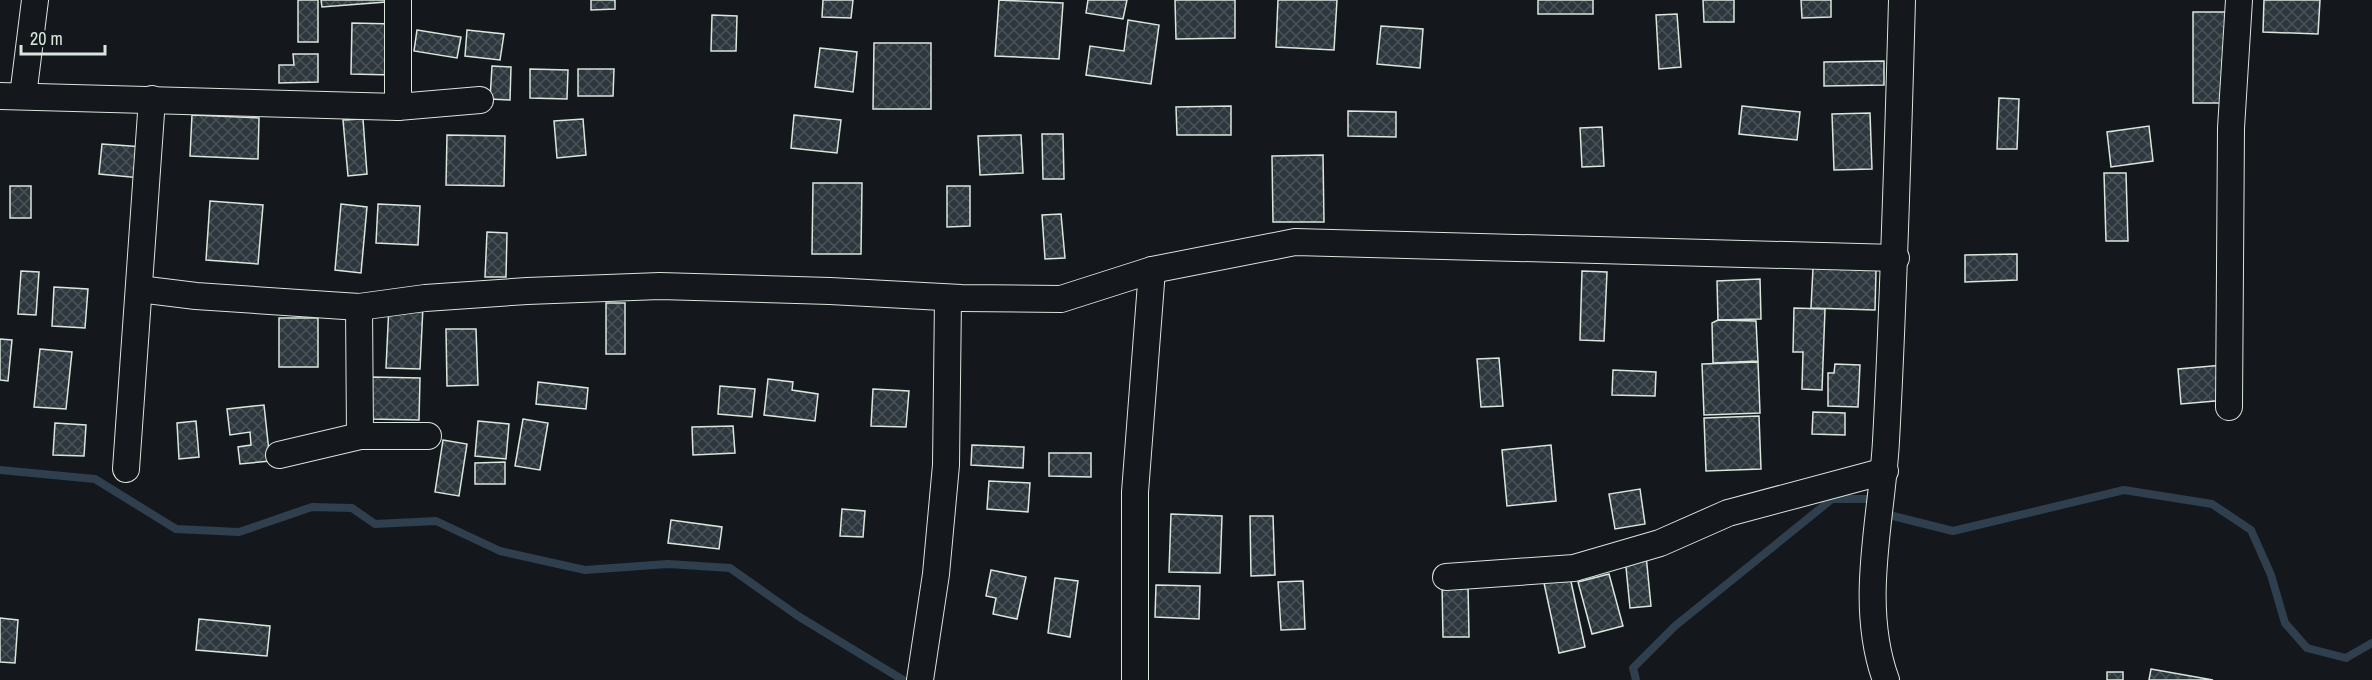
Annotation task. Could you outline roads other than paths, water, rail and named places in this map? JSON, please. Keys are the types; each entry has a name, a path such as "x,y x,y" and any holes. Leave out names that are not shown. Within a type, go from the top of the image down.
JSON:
{"street":[{"path":"35,0 12,96 398,107 480,100"},
{"path":"398,0 398,107"},
{"path":"1886,680 1878,659 1873,605 1874,562 1883,481 1896,258 1902,0"},
{"path":"2229,407 2231,128 2239,0"},
{"path":"126,469 152,99"},
{"path":"139,289 196,296 359,307 425,298 660,286 830,291 948,298 1061,298 1152,270 1295,242 1896,258"},
{"path":"1135,680 1135,492 1152,270"},
{"path":"920,680 936,574 946,465 948,298"},
{"path":"359,307 360,436"},
{"path":"279,455 360,436 428,436"},
{"path":"1446,577 1574,568 1660,543 1728,513 1883,481"}],"waterway":[{"path":"0,470 95,479 176,529 239,532 312,507 352,508 375,524 436,521 500,551 585,570 668,564 730,568 798,616 903,680"},
{"path":"1636,680 1633,668 1675,626 1832,499 1868,499 1893,516 1953,531 2124,490 2212,504 2251,530 2271,575 2285,623 2307,648 2346,658 2372,643"}]}
